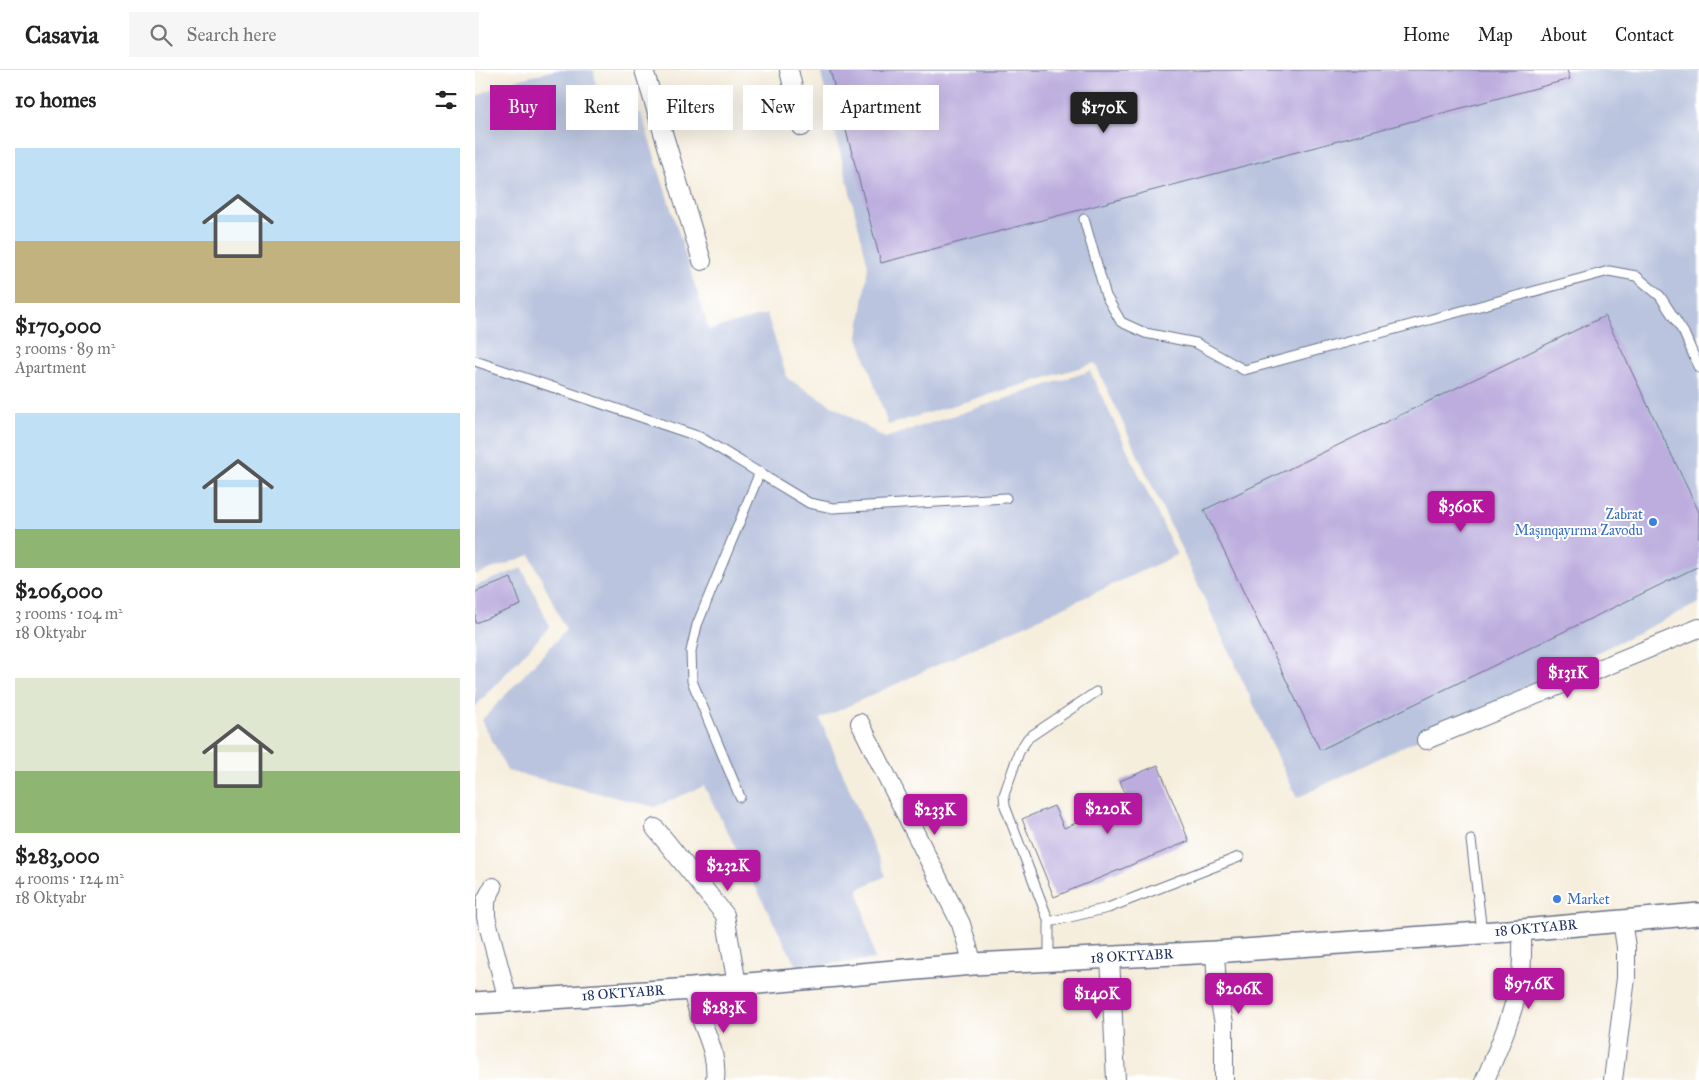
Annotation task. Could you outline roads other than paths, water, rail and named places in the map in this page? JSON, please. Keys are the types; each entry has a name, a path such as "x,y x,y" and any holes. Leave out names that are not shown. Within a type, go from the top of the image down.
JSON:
{"street":[{"path":"644,70 702,261"},
{"path":"789,70 792,85"},
{"path":"1426,740 1699,628"},
{"path":"860,722 961,924 973,964"},
{"path":"655,828 725,915 737,985"},
{"path":"493,887 486,900 486,917 508,1000"},
{"name":"18 OKTYABR","path":"475,1003 692,989 973,964 1215,952 1482,933 1699,914"},
{"path":"1613,1080 1627,978 1623,921"},
{"path":"1485,1080 1511,1016 1520,980 1523,956 1522,930"},
{"path":"1215,952 1217,988 1224,1023 1225,1080"},
{"path":"1110,957 1116,1080"},
{"path":"692,989 694,1003 711,1047 715,1080"}],"lane":[{"path":"1084,219 1106,296 1121,322 1145,333 1196,343 1244,370 1609,272 1636,276 1660,296 1685,333 1699,368"},
{"path":"475,361 700,437 809,503 833,508 1006,498"},
{"path":"740,797 692,681 691,651 697,625 760,472"},
{"path":"1049,960 1049,922 1005,806 1004,795 1019,752 1028,738 1097,692"},
{"path":"1471,840 1482,933"},
{"path":"1049,922 1108,908 1239,857"}],"place":[{"name":"Zabrat Maşınqayırma Zavodu","path":"1653,522"},
{"name":"Market","path":"1557,899"}]}
